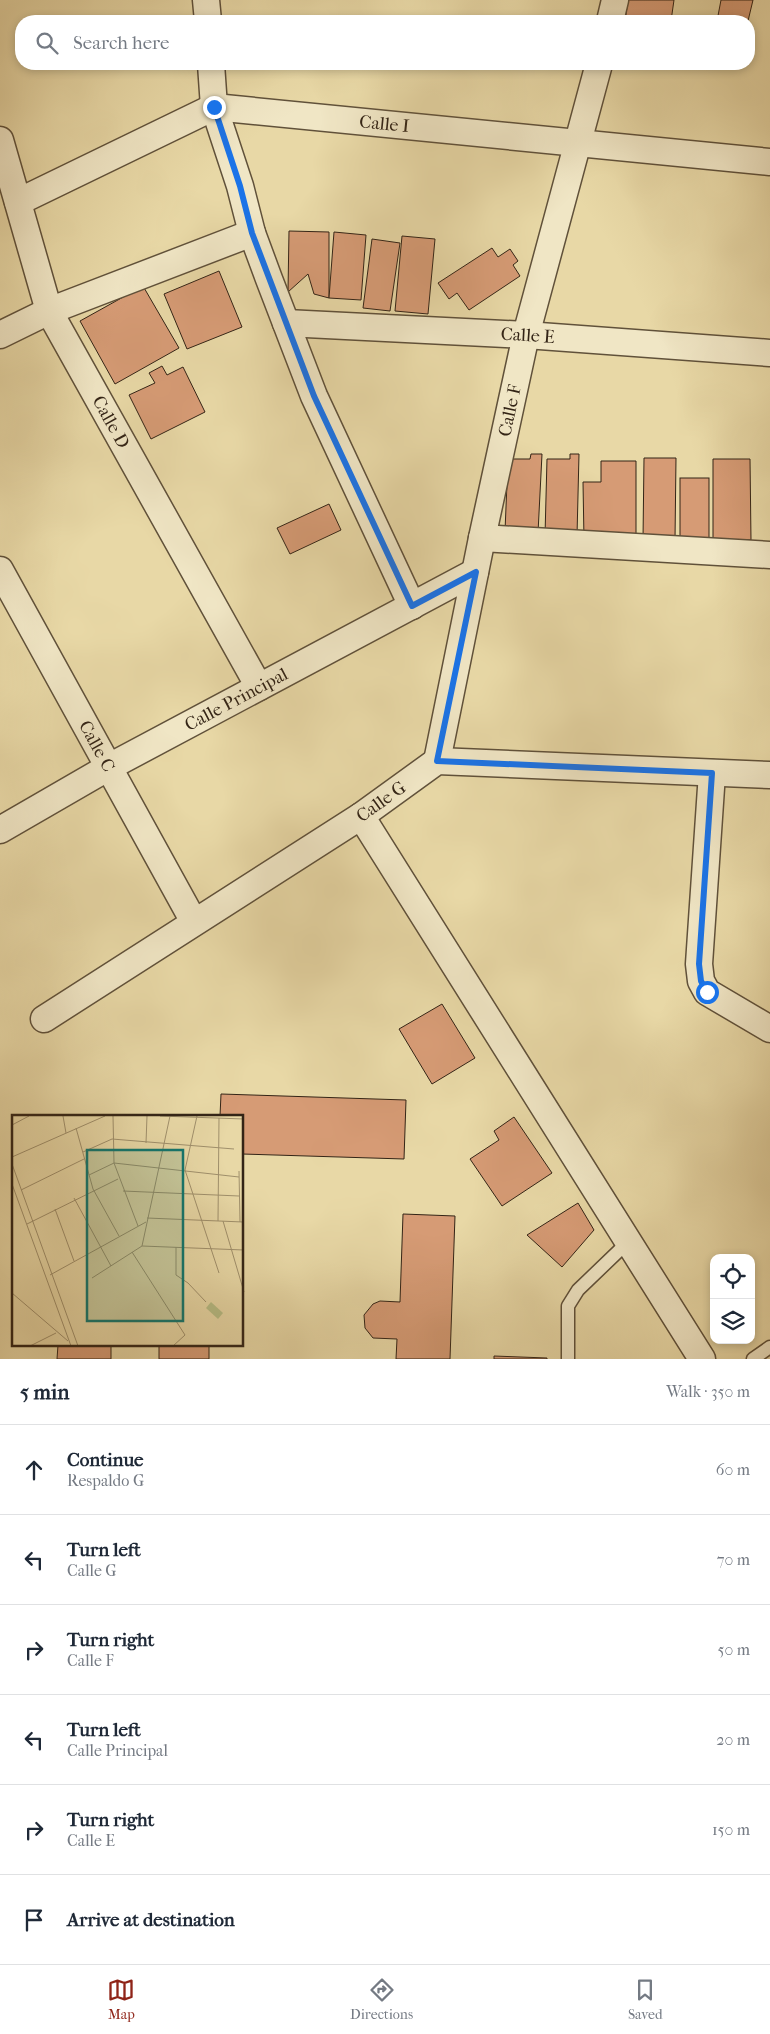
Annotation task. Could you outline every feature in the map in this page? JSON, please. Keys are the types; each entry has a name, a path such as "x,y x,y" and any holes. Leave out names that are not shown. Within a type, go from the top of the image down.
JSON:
{"street":[{"path":"206,0 207,15"},
{"path":"611,15 615,0"},
{"path":"211,70 214,107 240,186 252,233 314,396 412,606"},
{"name":"Calle F","path":"437,761 482,538 526,335 597,70"},
{"path":"18,202 214,107"},
{"name":"Calle I","path":"214,107 770,162"},
{"name":"Calle D","path":"0,140 49,312 259,687"},
{"path":"0,336 49,312 252,233"},
{"name":"Calle E","path":"286,323 526,335 770,353"},
{"path":"482,538 770,555"},
{"name":"Calle C","path":"0,570 194,922"},
{"name":"Calle Principal","path":"0,830 109,767 476,572"},
{"path":"437,761 770,775"},
{"name":"Calle G","path":"44,1019 361,816 437,761"},
{"path":"712,773 699,964 701,981 707,992 770,1029"},
{"path":"361,816 702,1359"}],"lane":[{"path":"568,1359 568,1306 578,1290 629,1241"},
{"path":"753,1359 770,1347"}],"building":[{"path":"628,0 674,0 672,15 626,15"},
{"path":"721,0 753,0 749,15 718,15"},
{"path":"289,231 329,232 329,298 314,294 308,274 288,292"},
{"path":"334,232 366,235 361,300 329,298"},
{"path":"402,236 435,239 428,314 395,311"},
{"path":"372,239 400,243 390,311 363,308"},
{"path":"492,248 498,257 510,249 518,261 513,265 520,276 469,310 457,293 449,299 438,283"},
{"path":"219,271 242,327 187,349 164,294"},
{"path":"143,286 179,348 115,384 80,321"},
{"path":"162,366 167,375 183,367 205,412 151,439 129,395 155,383 149,373"},
{"path":"531,454 542,454 538,533 505,531 508,459 530,459"},
{"path":"570,454 579,454 577,536 545,536 547,459 570,459"},
{"path":"644,458 676,458 675,540 643,540"},
{"path":"713,459 750,459 751,540 713,540"},
{"path":"601,461 636,461 636,540 584,540 583,482 601,482"},
{"path":"680,478 709,478 709,540 680,540"},
{"path":"329,504 341,530 290,554 277,528"},
{"path":"442,1004 475,1058 432,1084 399,1029"},
{"path":"221,1094 406,1100 404,1159 244,1154 244,1115 220,1115"},
{"path":"514,1117 552,1173 502,1206 470,1159 499,1140 494,1131"},
{"path":"578,1203 594,1230 562,1267 527,1235"},
{"path":"403,1214 455,1216 450,1359 396,1359 397,1339 373,1338 365,1328 364,1315 373,1304 380,1301 400,1302"},
{"path":"58,1346 111,1346 111,1359 57,1359"},
{"path":"159,1346 209,1346 209,1359 159,1359"},
{"path":"494,1356 547,1358 547,1359 494,1359"}],"route":[{"path":"214,107 240,186 252,233 314,396 412,606 476,572 437,761 712,773 699,964 701,981 707,992"}]}
